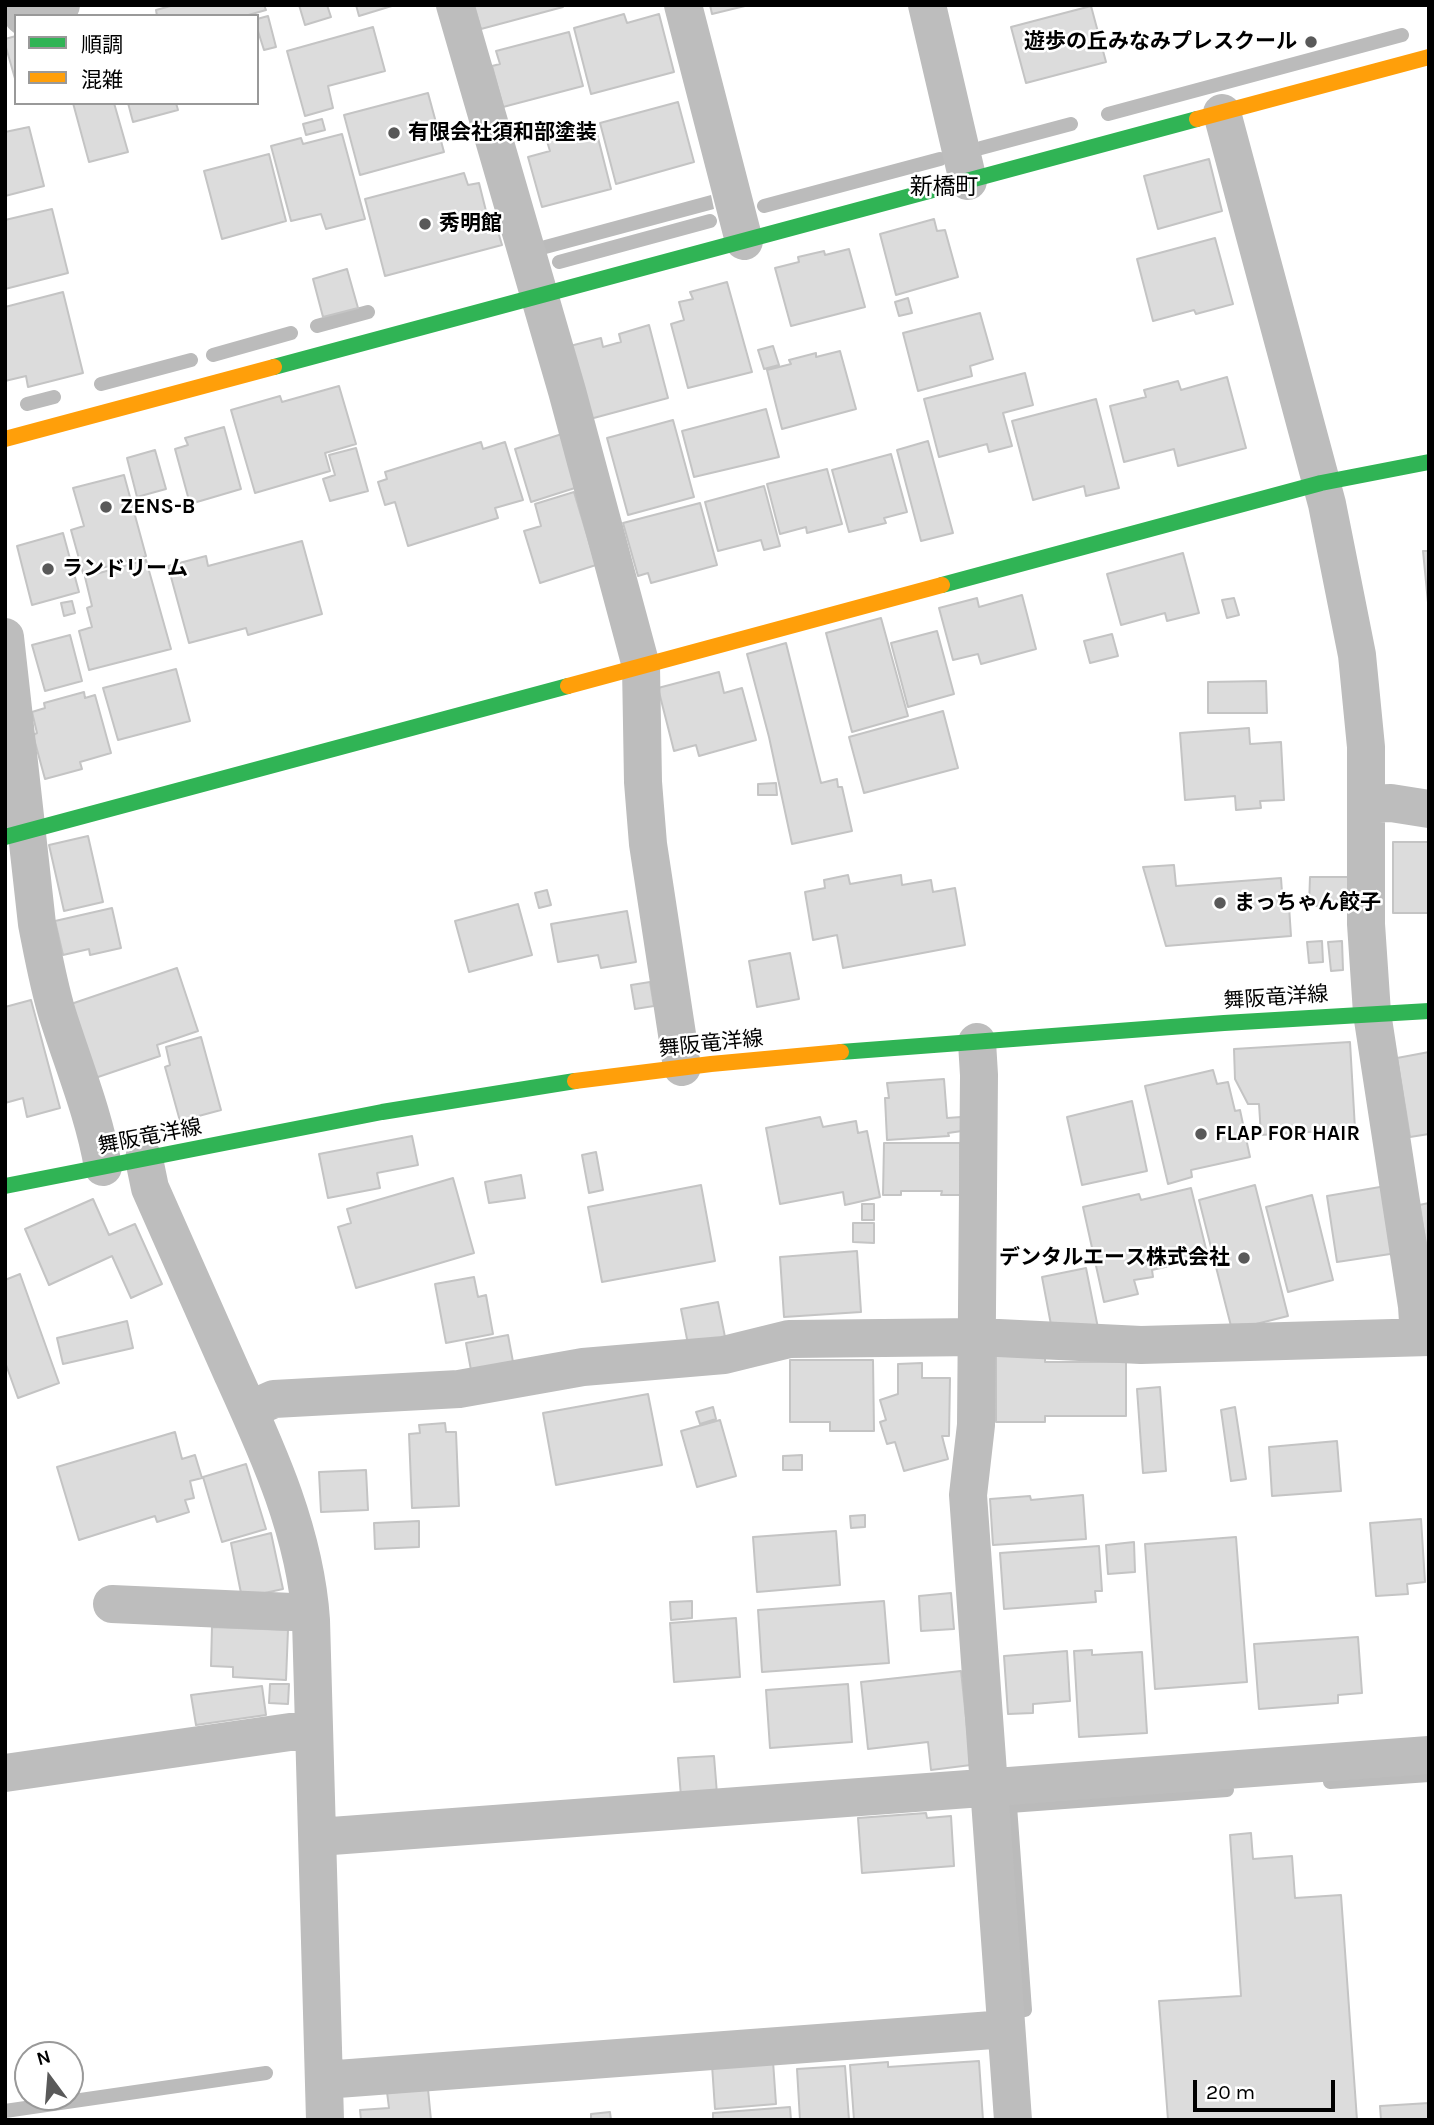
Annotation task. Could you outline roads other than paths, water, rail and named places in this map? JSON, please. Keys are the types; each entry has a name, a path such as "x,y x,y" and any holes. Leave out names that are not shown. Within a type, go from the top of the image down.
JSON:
{"street":[{"path":"30,14 61,5"},
{"path":"455,5 540,296 640,666 643,782 648,844 682,1067"},
{"path":"683,5 744,241"},
{"path":"927,5 968,181"},
{"path":"5,439 1429,57"},
{"path":"249,1410 274,1399 460,1389 583,1367 724,1355 789,1339 978,1337 1141,1345 1424,1337 1372,1013 1366,924 1366,747 1357,655 1321,483 1222,113"},
{"path":"16,834 1321,483 1429,462"},
{"path":"5,638 16,834 57,1013 98,1136 103,1167"},
{"path":"1366,804 1391,803 1429,809"},
{"name":"舞阪竜洋線","path":"5,1186 438,1102 682,1067 977,1042 1429,1010"},
{"path":"977,1042 978,1337 976,1425 968,1495 1013,2120"},
{"path":"144,1159 150,1188 249,1410 285,1501 301,1555 310,1610 325,2120"},
{"path":"112,1604 292,1612 310,1610"},
{"path":"5,1773 290,1732 314,1731"},
{"path":"318,1837 1429,1755"},
{"path":"324,2080 1006,2029"}],"waterway":[{"path":"1108,114 1402,35"},
{"path":"981,148 1071,124"},
{"path":"764,206 940,159"},
{"path":"559,262 710,221"},
{"path":"317,326 368,312"},
{"path":"213,355 291,333"},
{"path":"101,384 191,360"},
{"path":"27,404 54,397"},
{"path":"1330,1782 1429,1775"},
{"path":"1020,2011 1025,2010 1010,1806 1227,1790"},
{"path":"5,2111 266,2073"}],"place":[{"name":"遊歩の丘みなみプレスクール","path":"1311,42"},
{"name":"有限会社須和部塗装","path":"394,133"},
{"name":"秀明館","path":"425,224"},
{"name":"ZENS-B","path":"106,507"},
{"name":"ランドリーム","path":"48,569"},
{"name":"まっちゃん餃子","path":"1220,903"},
{"name":"FLAP FOR HAIR","path":"1201,1134"},
{"name":"デンタルエース株式会社","path":"1244,1258"}],"district":[{"name":"新橋町","path":"944,187"}]}
